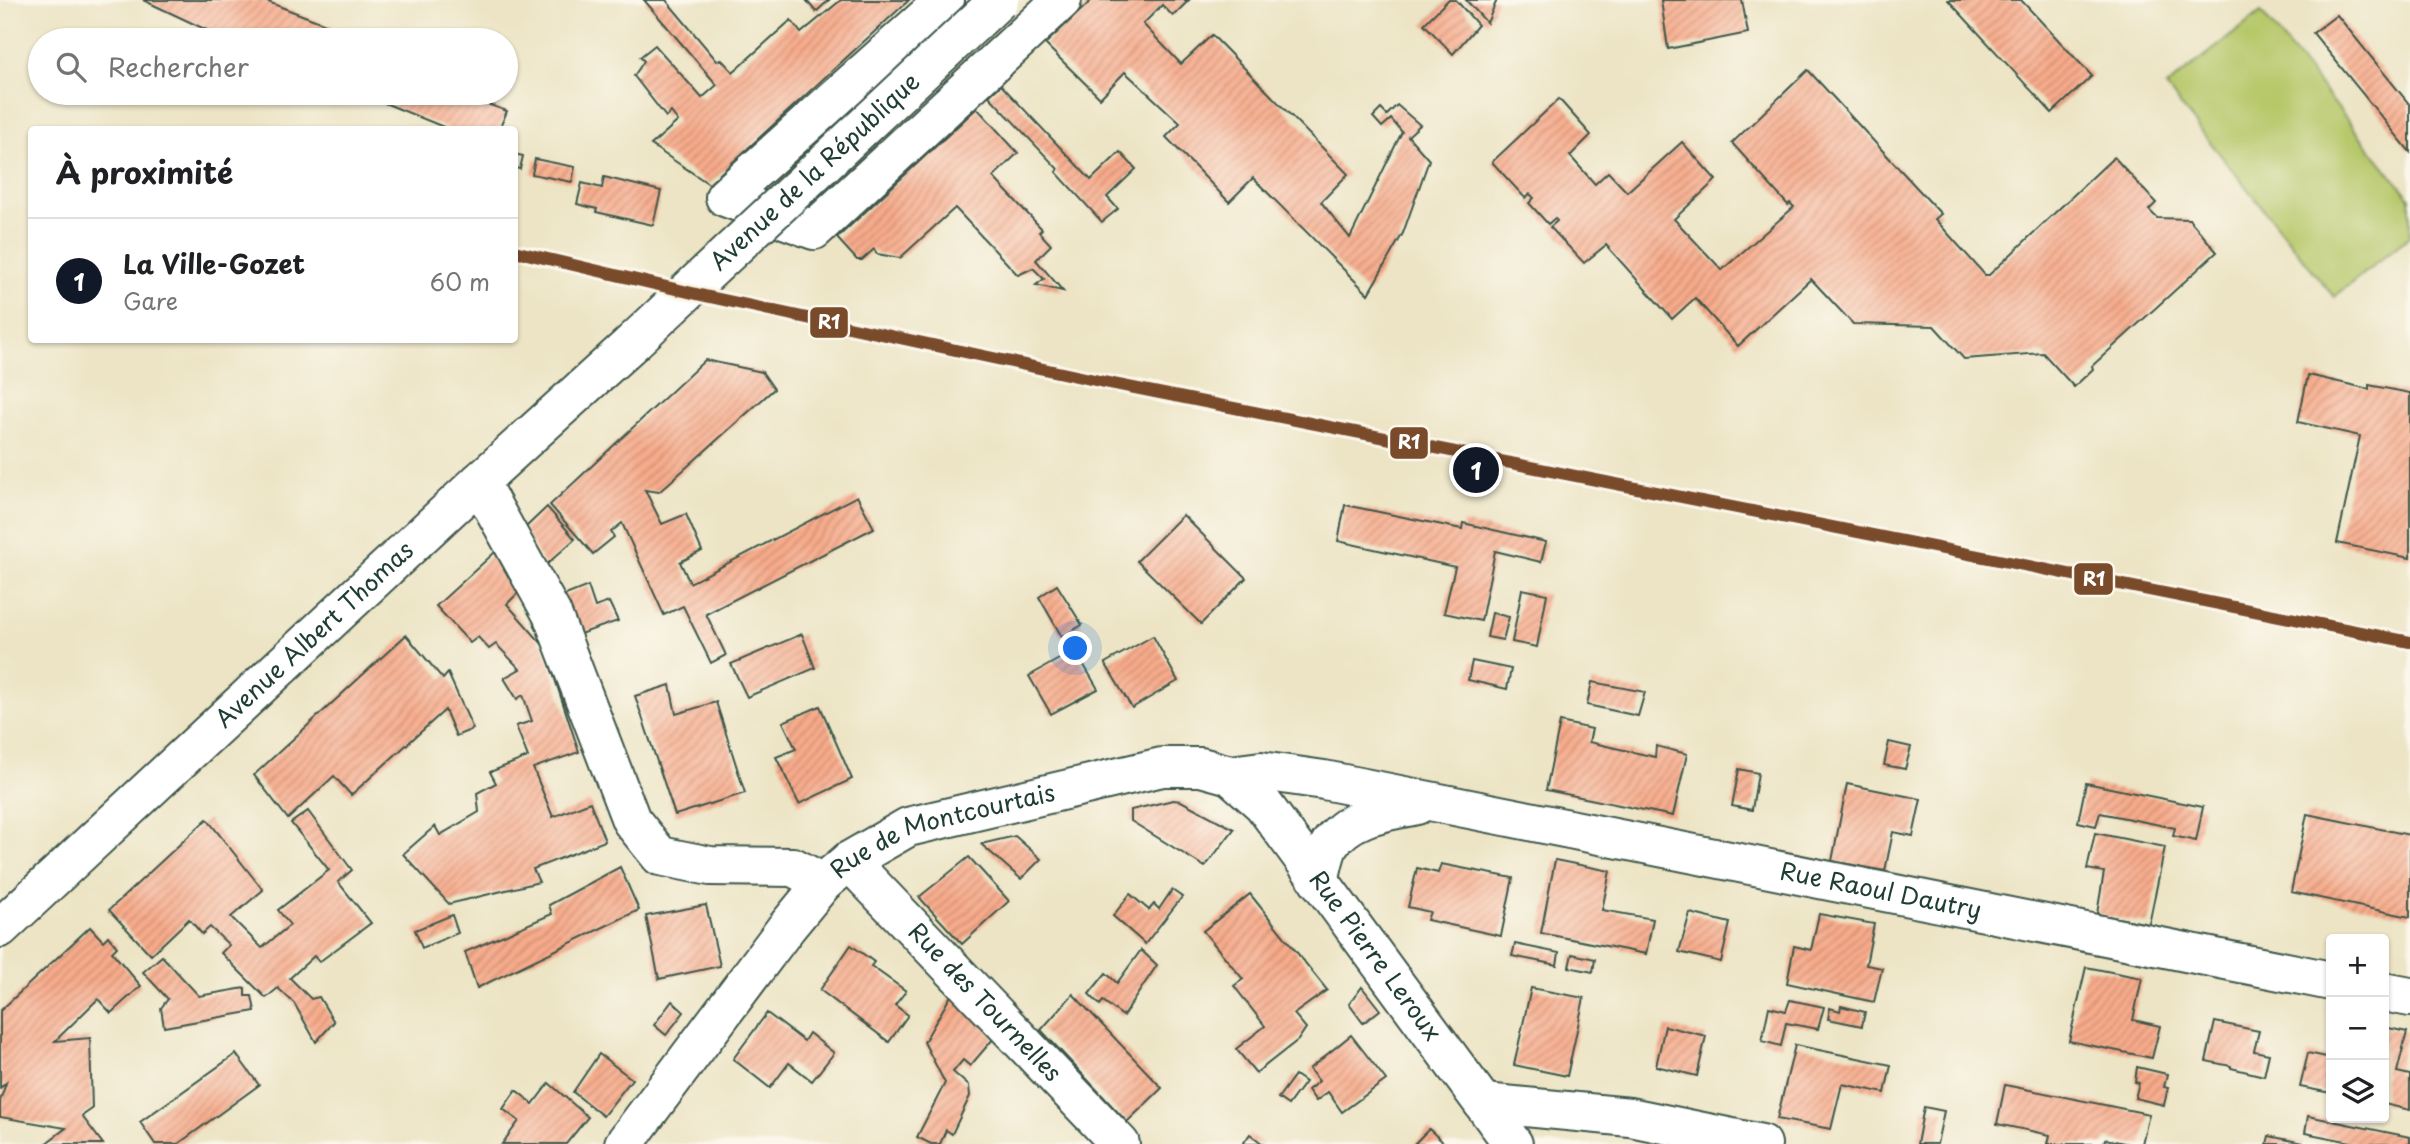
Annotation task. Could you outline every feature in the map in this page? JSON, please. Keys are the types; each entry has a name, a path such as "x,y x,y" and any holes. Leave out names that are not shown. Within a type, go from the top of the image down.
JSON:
{"street":[{"path":"945,0 725,197 814,230 1062,0"},
{"name":"Avenue de la République","path":"631,344 999,0"},
{"name":"Avenue Albert Thomas","path":"0,928 631,344"},
{"name":"Rue de Montcourtais","path":"479,482 552,614 631,820 660,856 710,866 793,867 836,872 908,827 1162,767 1201,766 1230,775"},
{"name":"Rue Raoul Dautry","path":"1230,775 1261,771 1324,780 2326,980"},
{"name":"Rue Pierre Leroux","path":"1230,775 1263,804 1513,1144"},
{"path":"1319,881 1329,846 1349,824 1372,814 1429,802"},
{"path":"624,1144 778,939 836,872"},
{"name":"Rue des Tournelles","path":"836,872 1120,1144"},
{"path":"2389,993 2410,997"},
{"path":"1484,1103 1630,1117 1762,1144"}],"green space":[{"path":"2261,12 2410,198 2410,236 2334,297 2166,87"}],"building":[{"path":"143,0 263,0 336,28 202,28"},
{"path":"644,0 666,0 717,61 721,59 733,72 791,20 801,33 841,0 909,0 709,184 651,145 678,121 671,112 666,117 634,76 644,61 640,57 655,45 702,98 717,85"},
{"path":"806,0 829,0 816,12"},
{"path":"1092,0 1189,0 1173,16 1162,5 1143,24 1181,64 1212,35 1348,174 1321,202 1350,238 1402,132 1391,119 1382,127 1373,117 1381,109 1387,115 1397,105 1420,125 1408,136 1429,160 1403,233 1368,294 1253,178 1229,202 1166,137 1180,123 1125,72 1100,98 1045,44"},
{"path":"1448,0 1456,0 1478,25 1453,54 1424,24"},
{"path":"1466,0 1497,0 1487,23"},
{"path":"1661,0 1742,0 1748,33 1668,49"},
{"path":"1948,0 2021,0 2092,76 2052,113"},
{"path":"2337,15 2410,105 2410,152 2313,33"},
{"path":"1808,70 1941,214 1935,219 1985,275 1989,275 2114,157 2156,203 2149,210 2157,218 2189,219 2217,252 2092,366 2093,369 2074,387 2043,353 1964,359 1934,326 1853,324 1811,279 1738,346 1695,298 1672,319 1606,245 1584,263 1550,227 1557,221 1555,218 1548,224 1529,203 1534,198 1530,194 1525,198 1492,162 1559,99 1591,135 1570,156 1595,184 1608,172 1627,192 1682,142 1716,180 1674,219 1722,270 1794,207 1790,203 1788,205 1732,143"},
{"path":"1001,85 1091,180 1120,152 1136,169 1107,197 1118,209 1102,222 1056,172 1058,169 989,96"},
{"path":"390,105 490,105 507,111 501,126 441,126"},
{"path":"977,108 1018,153 993,177 1042,229 1039,232 1051,245 1036,260 1063,291 1036,285 1044,279 1033,268 1018,275 955,208 900,258 877,254 874,249 862,260 857,260 837,238"},
{"path":"518,155 523,156 518,169"},
{"path":"535,159 575,167 572,182 532,174"},
{"path":"604,177 661,191 653,225 596,212 597,209 577,204 582,183 602,188"},
{"path":"705,360 762,372 774,389 659,492 645,490 662,524 686,514 702,551 680,562 690,583 857,496 874,528 706,614 726,655 711,663 683,606 664,615 622,523 611,532 614,537 593,554 550,505"},
{"path":"2308,375 2369,389 2369,385 2410,393 2410,558 2337,543 2360,436 2298,422"},
{"path":"1345,505 1462,529 1463,523 1546,542 1541,562 1495,551 1481,621 1444,613 1455,567 1338,541"},
{"path":"547,507 575,539 545,566 524,529"},
{"path":"1183,515 1246,578 1201,624 1137,561"},
{"path":"495,552 518,593 507,604 544,646 579,752 533,768 553,817 590,802 605,841 533,869 539,882 449,904 403,854 435,826 440,835 479,812 477,793 496,783 490,772 528,757 516,726 532,721 523,695 517,699 504,678 520,669 496,644 489,649 478,637 470,643 436,606"},
{"path":"1057,585 1082,625 1062,637 1039,597"},
{"path":"588,586 595,607 609,602 618,621 577,635 563,596"},
{"path":"1522,589 1547,594 1537,647 1512,642"},
{"path":"1492,613 1509,617 1503,640 1487,637"},
{"path":"802,634 815,668 747,697 731,664"},
{"path":"406,635 443,679 448,673 473,729 456,736 445,710 351,795 334,776 288,819 254,775"},
{"path":"1153,636 1178,681 1132,708 1105,663"},
{"path":"1075,650 1098,689 1051,714 1029,676"},
{"path":"1472,661 1511,669 1507,689 1468,680"},
{"path":"1592,682 1645,692 1638,716 1587,705"},
{"path":"670,685 676,714 716,702 745,793 675,815 635,696"},
{"path":"820,706 852,779 799,804 776,757 796,749 783,722"},
{"path":"1560,722 1592,729 1589,742 1655,757 1656,746 1687,754 1673,816 1546,790"},
{"path":"1889,742 1911,747 1905,769 1884,765"},
{"path":"1739,769 1758,773 1752,810 1732,806"},
{"path":"2086,783 2203,807 2196,841 2173,836 2175,828 2100,813 2096,826 2078,822"},
{"path":"1847,784 1921,799 1913,836 1893,832 1885,871 1832,861"},
{"path":"1173,800 1181,801 1234,829 1205,867 1131,821 1131,810"},
{"path":"308,811 352,870 338,882 371,923 319,962 314,956 290,978 311,999 319,997 334,1022 316,1042 294,1003 278,988 266,998 221,953 229,945 210,927 202,934 189,919 151,955 109,910 207,819 263,890 231,917 262,948 290,925 278,910 329,870 291,823"},
{"path":"2307,814 2410,835 2410,917 2291,892"},
{"path":"2095,833 2165,847 2149,924 2097,914 2104,872 2087,869"},
{"path":"1015,836 1041,859 1021,879 981,844"},
{"path":"969,857 1009,901 962,944 919,897"},
{"path":"1555,860 1610,871 1602,910 1653,919 1646,954 1541,933"},
{"path":"1441,864 1513,878 1501,936 1427,920 1430,912 1408,907 1417,868 1438,873"},
{"path":"620,867 639,910 477,988 465,952 552,914 549,905"},
{"path":"1172,890 1182,897 1145,944 1113,916 1130,894 1149,910 1154,904 1159,909"},
{"path":"1250,894 1327,990 1294,1014 1306,1028 1298,1040 1256,1073 1236,1049 1265,1026 1234,986 1243,979 1203,931"},
{"path":"706,905 720,966 659,979 646,916"},
{"path":"1690,913 1730,923 1721,962 1679,952"},
{"path":"1819,914 1874,924 1866,965 1882,968 1874,1002 1787,983 1794,946 1811,950"},
{"path":"452,915 458,933 422,948 415,930"},
{"path":"90,927 103,941 108,936 117,947 112,952 141,986 111,1013 98,999 55,1041 90,1038 92,1109 82,1116 103,1144 45,1144 66,1128 0,1117 0,1101 6,1083 0,1088 0,1011"},
{"path":"1515,944 1559,953 1557,965 1512,956"},
{"path":"851,945 874,962 871,966 906,991 895,1005 908,1015 889,1042 820,990"},
{"path":"1141,950 1157,965 1123,1016 1103,1001 1100,1005 1089,994 1106,973 1117,983"},
{"path":"1572,954 1595,959 1593,972 1569,967"},
{"path":"162,956 199,996 245,988 245,996 252,996 255,1011 164,1027 161,1008 168,999 143,972"},
{"path":"2086,967 2142,978 2133,1020 2160,1026 2152,1058 2069,1041"},
{"path":"1362,987 1380,1010 1363,1023 1349,1004"},
{"path":"1531,988 1584,998 1567,1076 1514,1065"},
{"path":"953,992 994,1038 970,1066 963,1060 953,1072 969,1086 970,1096 952,1134 946,1130 940,1144 931,1144 917,1137 945,1083 924,1042"},
{"path":"1073,994 1162,1088 1127,1122 1041,1030"},
{"path":"1790,1000 1824,1007 1818,1029 1786,1023 1781,1046 1762,1041 1769,1007 1786,1011"},
{"path":"672,1001 684,1012 666,1035 654,1025"},
{"path":"1841,1006 1865,1012 1862,1026 1828,1019 1830,1008 1840,1011"},
{"path":"767,1013 804,1041 809,1033 834,1053 812,1081 789,1063 770,1088 733,1059"},
{"path":"2215,1022 2259,1031 2254,1051 2269,1054 2264,1076 2206,1061"},
{"path":"1665,1026 1706,1036 1697,1076 1656,1066"},
{"path":"2389,1028 2407,1032 2397,1072 2410,1075 2410,1110 2389,1105"},
{"path":"1351,1035 1386,1080 1342,1112 1328,1092 1316,1101 1308,1090 1319,1081 1309,1069"},
{"path":"1795,1045 1891,1065 1885,1093 1842,1084 1831,1129 1777,1119"},
{"path":"2308,1053 2326,1057 2326,1092 2300,1087"},
{"path":"236,1054 259,1085 178,1144 155,1144 140,1122"},
{"path":"599,1054 632,1079 603,1116 573,1092"},
{"path":"2137,1067 2167,1074 2164,1087 2168,1088 2164,1105 2135,1098 2139,1083 2135,1082"},
{"path":"1295,1075 1305,1082 1288,1105 1278,1098"},
{"path":"549,1083 588,1117 566,1144 502,1144 519,1121 503,1109 516,1090 533,1104"},
{"path":"2005,1085 2149,1114 2142,1144 2105,1139 2104,1144 2048,1144 2050,1135 1997,1124"},
{"path":"1924,1107 1944,1111 1937,1144 1917,1144"},
{"path":"2308,1116 2326,1120 2326,1123 2342,1123 2410,1137 2410,1144 2361,1144 2305,1133"},
{"path":"1429,1129 1445,1144 1414,1144"},
{"path":"1250,1134 1263,1144 1243,1144"},
{"path":"2269,1136 2303,1143 2303,1144 2267,1144"}],"transit line":[{"name":"R1","path":"518,252 705,296 1104,382 2410,642"}],"place":[{"name":"La Ville-Gozet","path":"1476,470"}]}
